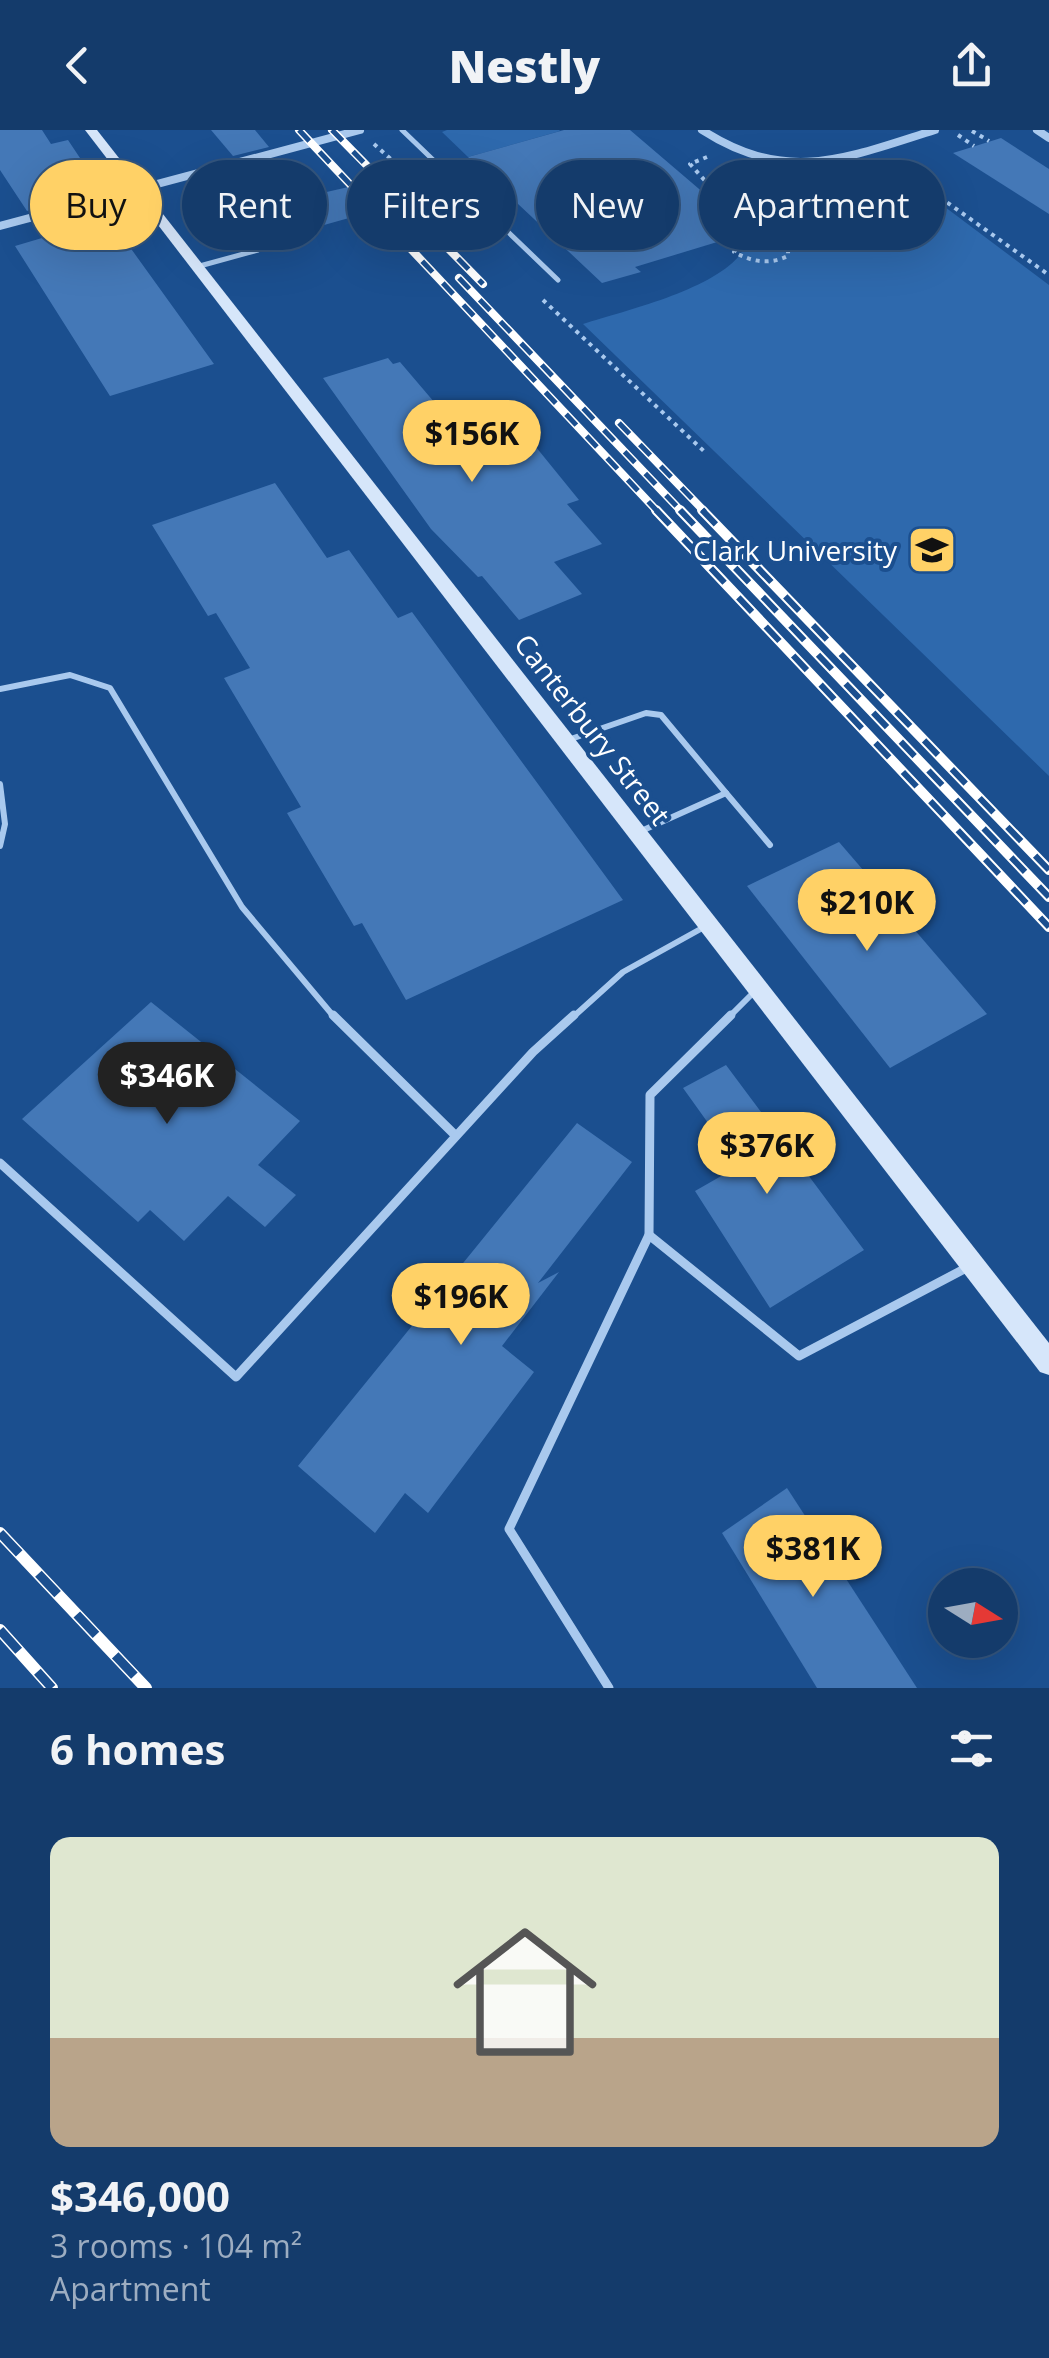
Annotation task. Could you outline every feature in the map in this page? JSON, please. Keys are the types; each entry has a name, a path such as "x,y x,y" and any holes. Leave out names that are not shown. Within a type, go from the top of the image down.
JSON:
{"street":[{"name":"Canterbury Street","path":"91,130 114,160"},
{"path":"162,184 360,130"},
{"path":"702,130 735,154 758,162 814,166 935,130"},
{"path":"1037,130 1049,138"},
{"path":"0,226 30,218"},
{"name":"Canterbury Street","path":"162,222 1049,1363"}],"lane":[{"path":"402,130 558,280"},
{"path":"196,267 258,250"},
{"path":"0,688 68,674 92,674 110,688 242,907 316,999 456,1135"},
{"path":"568,740 646,713 661,715 770,846"},
{"path":"0,784 5,824 0,846"},
{"path":"639,832 726,793"},
{"path":"0,1163 236,1377 456,1135 586,1002 664,946 710,924"},
{"path":"609,1688 508,1529 649,1235 650,1094 759,987"},
{"path":"649,1235 799,1356 974,1264"}],"path":[{"path":"972,130 989,142"},
{"path":"958,135 974,146"},
{"path":"700,160 708,157"},
{"path":"886,159 1049,275"},
{"path":"736,250 742,257 760,262 788,256 788,250"}],"shaded area":[{"path":"560,131 468,157 442,132"},
{"name":"Clark University","path":"945,207 1049,285 1049,776 583,324 688,289 743,250 945,250"}],"building":[{"path":"0,130 42,130 51,144 68,140 81,160 30,160 27,211 0,170"},
{"path":"211,130 255,130 269,147 233,156"},
{"path":"564,130 630,130 665,160 536,160 536,221 516,202 516,160 468,157"},
{"path":"1001,138 1049,169 1049,214 953,153"},
{"path":"679,172 699,189 699,248 635,267 641,272 602,283 567,250 679,250"},
{"path":"347,187 347,219 327,224 327,192"},
{"path":"30,242 30,250 132,250 214,364 110,396 15,246"},
{"path":"388,358 393,364 400,362 452,423 501,407 527,436 579,500 567,504 602,544 554,562 582,594 519,620 482,576 478,577 431,529 323,378"},
{"path":"275,483 327,558 349,550 398,618 412,612 623,900 406,1000 362,923 354,926 287,813 301,807 224,678 250,668 216,613 208,616 152,525"},
{"path":"839,842 987,1014 890,1068 747,886"},
{"path":"151,1002 300,1121 258,1165 296,1195 265,1227 228,1196 184,1241 150,1210 138,1222 22,1119"},
{"path":"726,1065 864,1250 770,1308 695,1191 730,1171 722,1161 731,1155 683,1088"},
{"path":"577,1123 632,1162 538,1283 559,1272 502,1346 534,1372 428,1513 405,1493 375,1533 298,1466"},
{"path":"787,1488 917,1688 817,1688 722,1533"}],"railway":[{"path":"299,130 658,512"},
{"path":"332,130 483,284"},
{"path":"459,278 682,512"},
{"path":"619,423 705,512"},
{"path":"656,510 1049,927"},
{"path":"680,510 1049,897"},
{"path":"702,510 1049,870"},
{"path":"0,1533 146,1688"},
{"path":"0,1630 52,1688"}],"place":[{"name":"Clark University","path":"932,550"}]}
